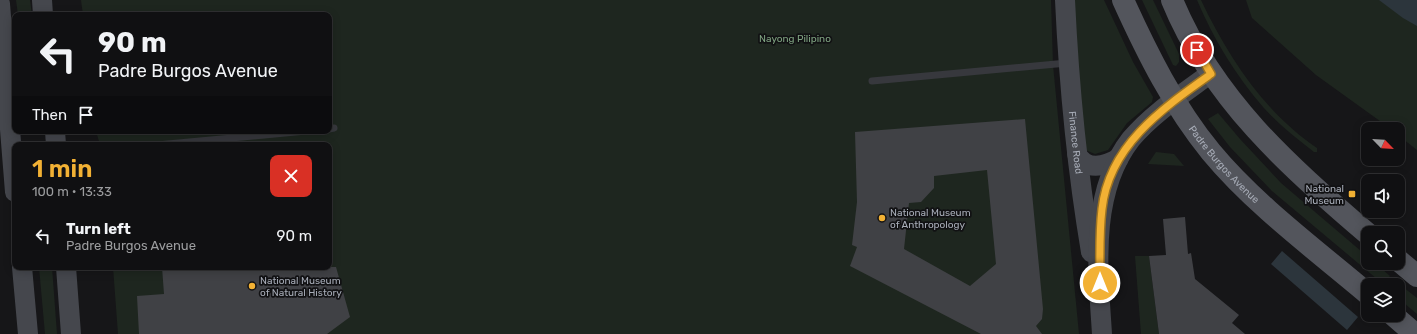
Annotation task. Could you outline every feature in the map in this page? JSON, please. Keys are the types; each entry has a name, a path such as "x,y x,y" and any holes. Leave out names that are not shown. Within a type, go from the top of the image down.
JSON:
{"main road":[{"path":"42,0 43,12"},
{"name":"Finance Road","path":"1065,0 1068,63 1077,154 1092,258 1100,283"},
{"name":"Padre Burgos Avenue","path":"1123,0 1174,100 1211,152 1243,186 1361,288"},
{"path":"1172,0 1211,74 1241,114 1297,172 1361,228"},
{"path":"0,4 12,133"},
{"name":"Finance Road","path":"1102,334 1100,239 1102,208 1111,175 1119,158 1143,127 1174,100 1211,74"},
{"path":"1077,154 1084,163 1091,166 1106,165 1119,158"},
{"path":"1405,266 1417,276"},
{"path":"22,270 28,334"},
{"path":"66,270 71,334"},
{"path":"1401,322 1415,334"}],"lane":[{"path":"872,81 1068,63"},
{"path":"189,142 274,134"}],"green space":[{"path":"16,0 30,0 32,12 18,12"},
{"name":"Nayong Pilipino","path":"81,0 1051,0 1053,65 1079,334 118,334 113,270 332,270 332,142 99,142 97,134 332,134 332,12 83,12"},
{"path":"1070,0 1104,0 1133,62 1153,97 1152,102 1127,123 1108,150 1095,154 1083,149"},
{"path":"1142,0 1153,0 1179,54 1179,62 1176,66 1173,65"},
{"path":"1197,0 1201,0 1223,42 1249,82 1280,118 1317,148 1317,152 1314,152 1281,125 1253,95 1234,70 1210,28"},
{"path":"1246,0 1417,0 1417,150 1405,141 1405,122 1381,122 1316,75 1252,18"},
{"path":"1218,113 1281,183 1361,251 1361,266 1272,191 1230,147 1208,119"},
{"path":"1156,152 1174,154 1184,166 1148,164"},
{"path":"1135,256 1149,256 1159,334 1141,334"},
{"path":"39,270 52,270 57,334 45,334"},
{"path":"1366,270 1383,270 1390,276 1388,278 1376,278"},
{"path":"1405,289 1417,298 1417,314 1405,304"}],"shaded area":[{"path":"1379,0 1417,0 1417,26 1403,18"},
{"path":"1282,251 1358,317 1347,330 1271,264"}],"building":[{"name":"National Museum of Anthropology","path":"1025,119 1043,309 1042,319 1036,326 1042,334 981,334 850,266 857,247 852,245 857,202 855,132","holes":["987,170 996,264 970,286 904,249 909,203 921,202 934,188 934,176"]},
{"path":"1185,217 1188,254 1191,253 1195,279 1239,315 1232,323 1245,334 1159,334 1149,256 1166,255 1163,219"},
{"name":"National Museum of Natural History","path":"332,267 336,267 350,317 327,334 139,334 137,296 164,294 162,270 332,270"}],"place":[{"name":"National Museum","path":"1352,194"},
{"name":"National Museum of Anthropology","path":"882,218"},
{"name":"National Museum of Natural History","path":"252,286"}],"route":[{"path":"1100,283 1102,208 1111,175 1119,158 1131,140 1143,127 1174,100 1211,74 1197,50"}]}
